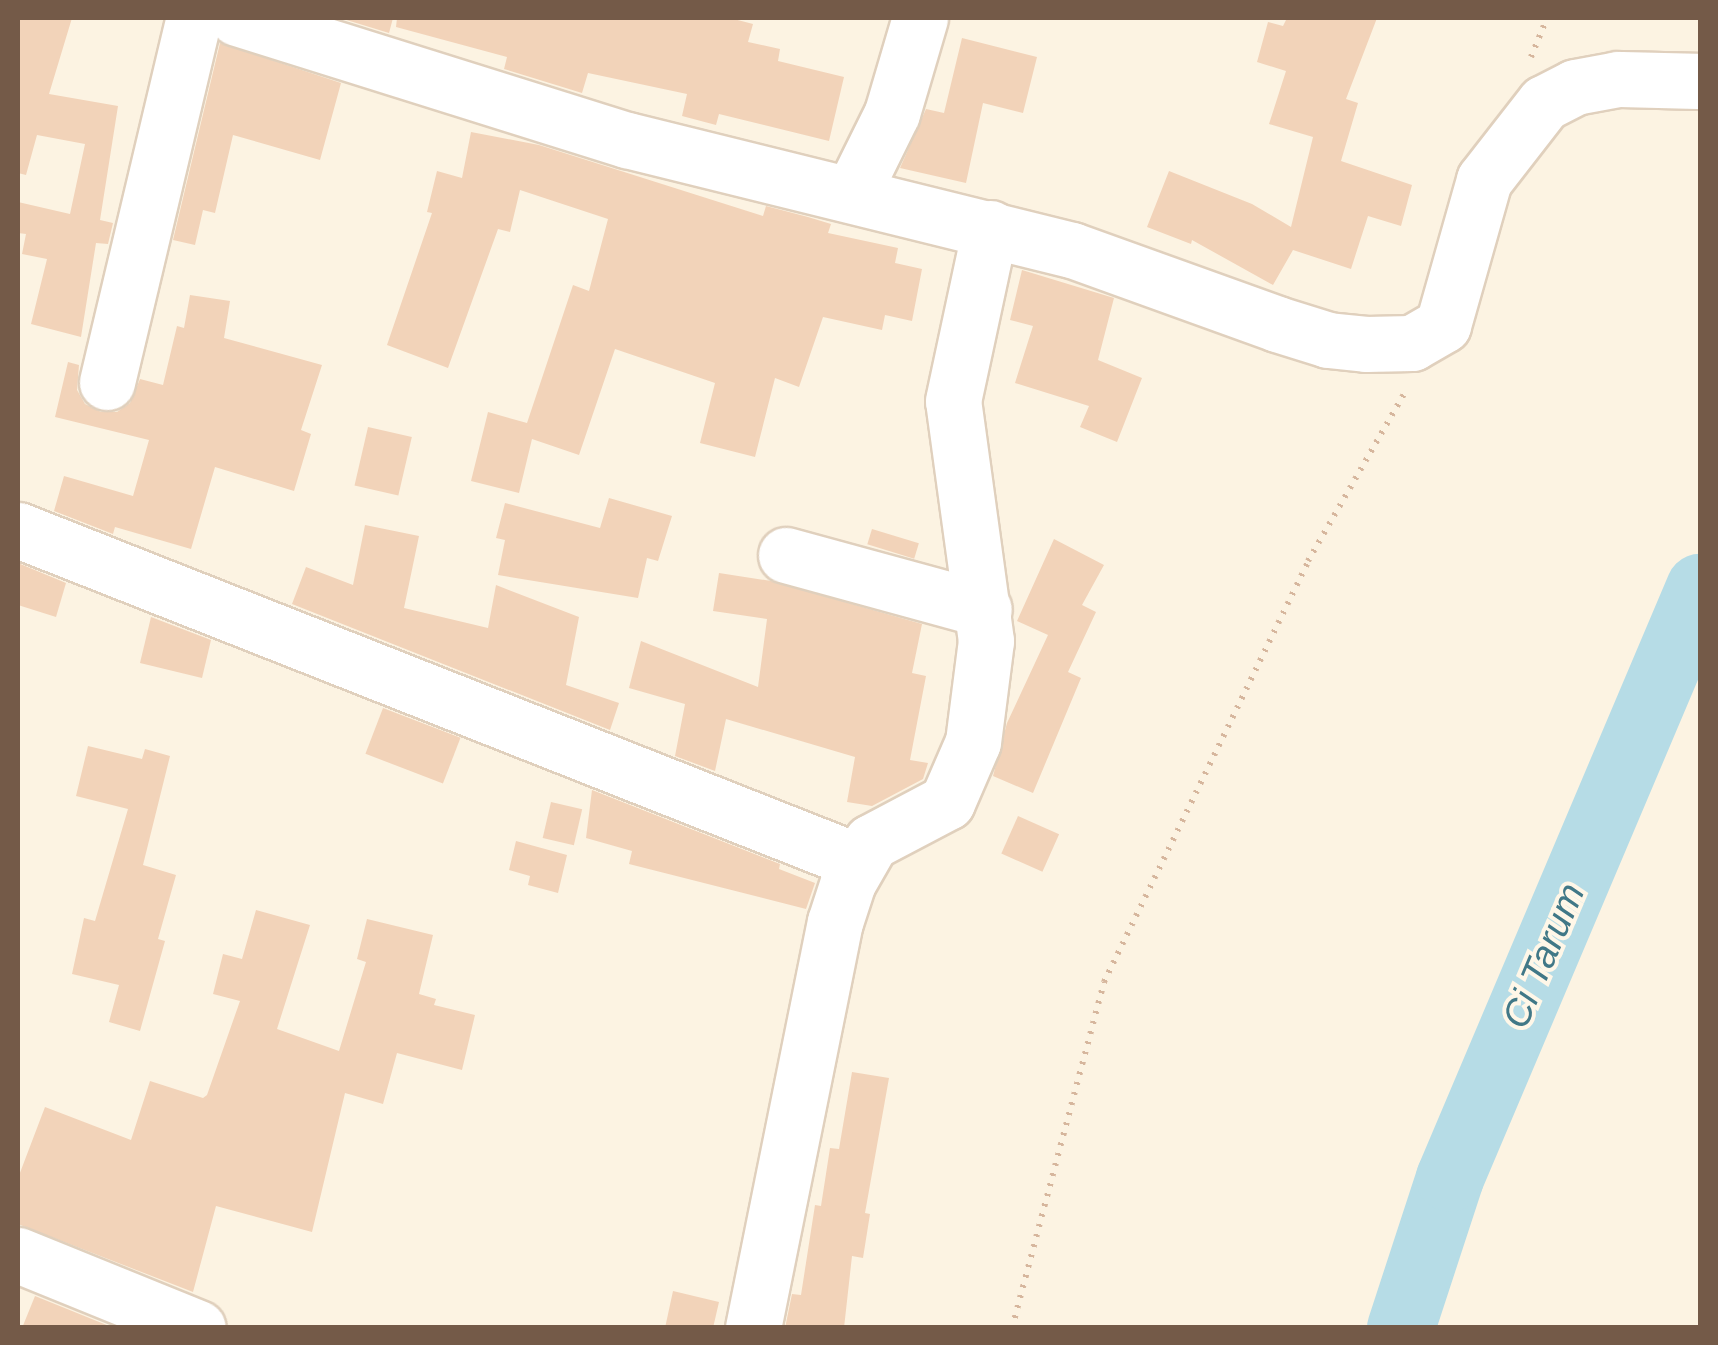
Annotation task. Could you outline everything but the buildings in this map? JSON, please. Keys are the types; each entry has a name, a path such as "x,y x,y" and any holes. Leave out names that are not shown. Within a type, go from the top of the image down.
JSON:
{"street":[{"path":"107,382 194,18"},
{"path":"237,18 313,30 626,140 1072,250 1328,340 1396,345 1412,343 1443,325 1484,180 1544,104 1575,86 1618,79 1700,82"},
{"path":"852,194 892,113 920,18"},
{"path":"753,1328 835,922 857,861 871,842 929,815 947,802 973,742 982,700 984,609 952,400 990,228"},
{"path":"18,530 857,861"},
{"path":"786,555 984,609"},
{"path":"18,1256 198,1328"}],"path":[{"path":"1012,1328 1104,982 1308,561 1443,325"}],"waterway":[{"name":"Ci Tarum","path":"1401,1328 1450,1178 1700,588"}]}
